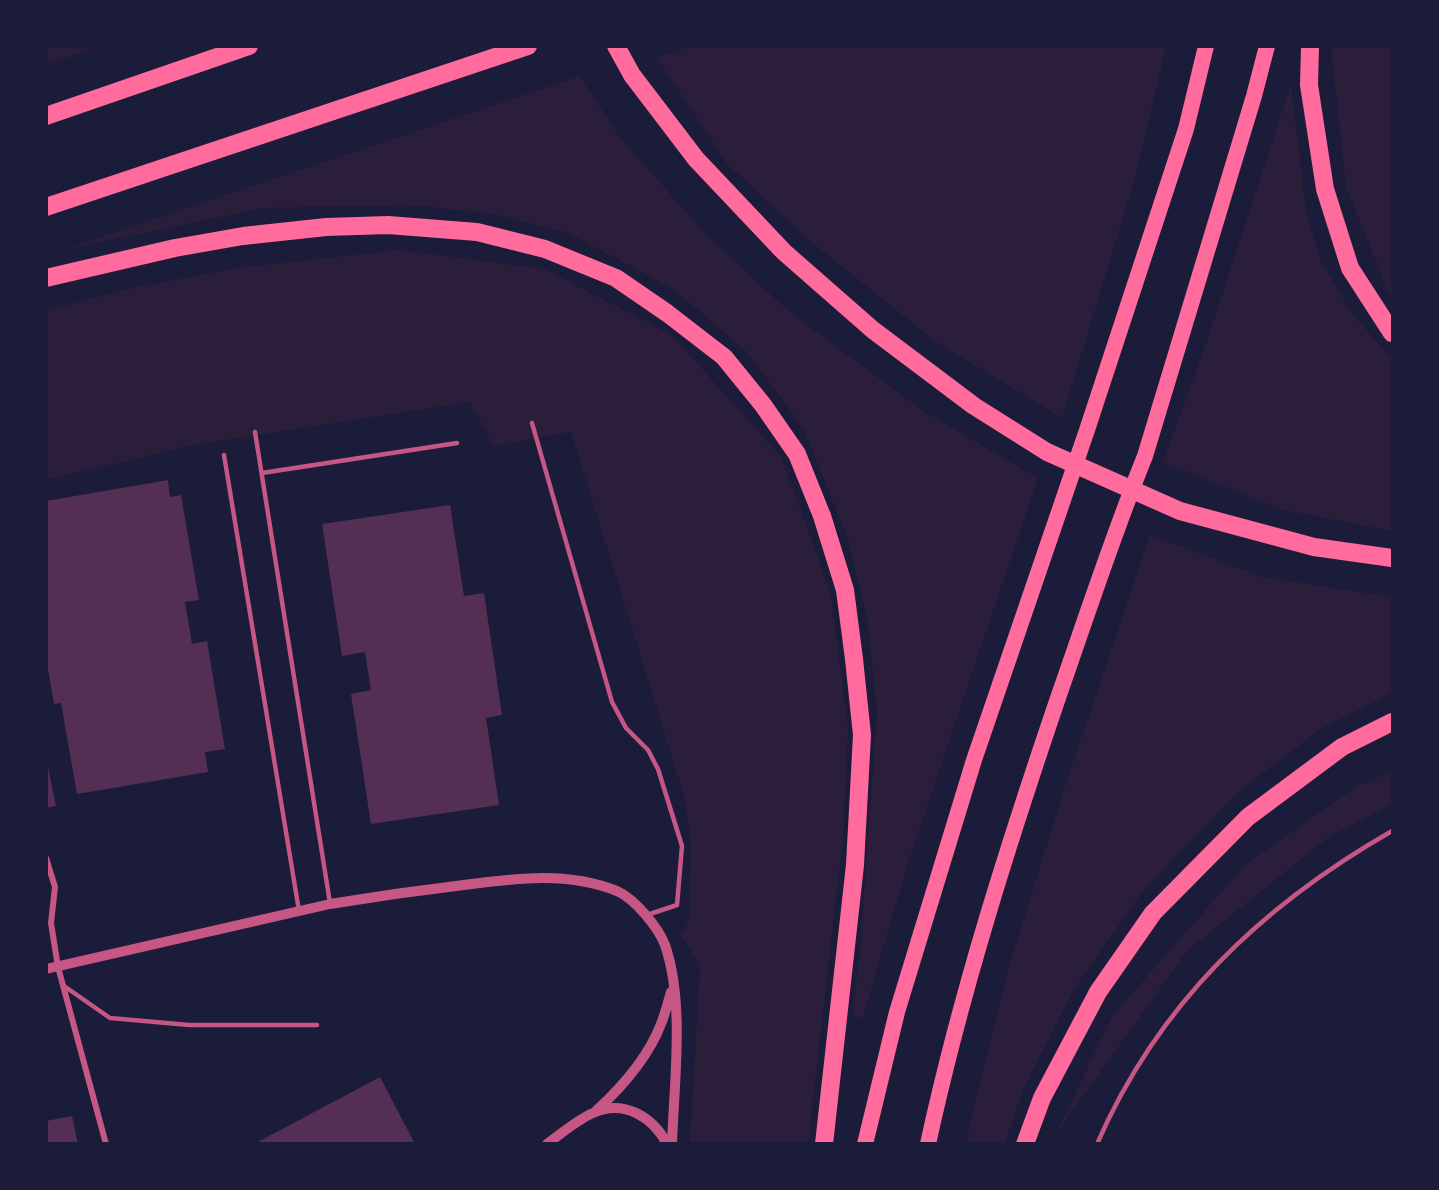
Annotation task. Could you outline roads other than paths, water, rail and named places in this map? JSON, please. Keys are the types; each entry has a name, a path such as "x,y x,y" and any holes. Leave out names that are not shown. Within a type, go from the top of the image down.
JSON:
{"highway":[{"path":"46,116 249,46"},
{"path":"46,207 528,46"},
{"path":"616,46 632,75 696,159 784,252 873,330 974,406 1047,452 1179,511 1314,547 1392,558"},
{"path":"865,1143 897,1011 974,760 1087,430 1186,129 1206,46"},
{"path":"928,1143 951,1044 992,903 1031,777 1122,514 1145,456 1251,108 1267,46"},
{"path":"1310,46 1309,85 1324,189 1350,268 1392,333"},
{"path":"46,278 175,248 254,234 326,227 388,225 477,232 545,249 616,278 668,313 724,357 763,405 797,454 822,516 845,590 854,659 862,735 855,865 824,1143"},
{"path":"1025,1143 1041,1098 1098,992 1153,913 1248,817 1342,747 1392,722"}],"street":[{"path":"46,858 55,886 51,923 52,968 62,985 106,1143"},
{"path":"52,968 330,904 518,878 552,877 589,883 619,892 647,915 664,943 674,983 676,1045 672,1143"},
{"path":"547,1143 596,1111 636,1068 661,1026 674,983"},
{"path":"596,1111 612,1108 630,1110 645,1117 658,1128 667,1143"},
{"path":"564,1143 568,1134 581,1120"}],"lane":[{"path":"532,423 612,702 626,728 654,759 682,846 677,905 647,915"},
{"path":"255,432 330,904"},
{"path":"262,473 457,443"},
{"path":"224,455 299,911"},
{"path":"1097,1143 1129,1080 1153,1041 1212,967 1282,903 1392,831"},
{"path":"62,985 110,1018 189,1025 317,1025"}]}
